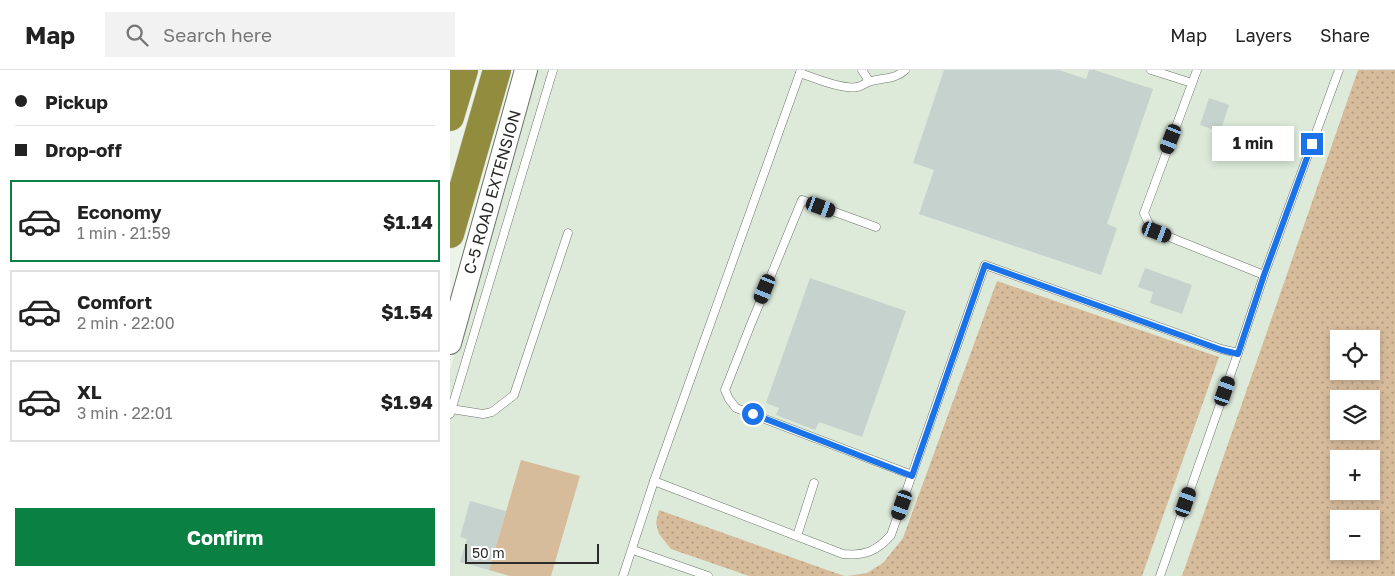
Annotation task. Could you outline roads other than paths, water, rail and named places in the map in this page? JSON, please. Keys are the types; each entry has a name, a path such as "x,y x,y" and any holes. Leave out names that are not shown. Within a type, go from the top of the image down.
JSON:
{"highway":[{"path":"450,117 464,70"},
{"path":"450,234 498,70"}],"main road":[{"name":"C-5 ROAD EXTENSION","path":"450,343 526,70"}],"lane":[{"path":"553,70 451,412 483,414 492,412 514,395 568,233"},
{"path":"862,70 869,81"},
{"path":"623,576 654,481 800,72 848,88 860,87 869,81 890,78 905,70"},
{"path":"1152,70 1192,83"},
{"path":"1197,70 1144,213 1149,224 1157,232 1264,275"},
{"path":"1160,576 1264,275 1339,70"},
{"path":"876,227 802,200 725,390 736,408 912,476"},
{"path":"654,481 843,554 858,555 882,545 891,535 985,265 1222,350 1238,354"},
{"path":"797,536 814,483"},
{"path":"632,550 708,576"}]}
